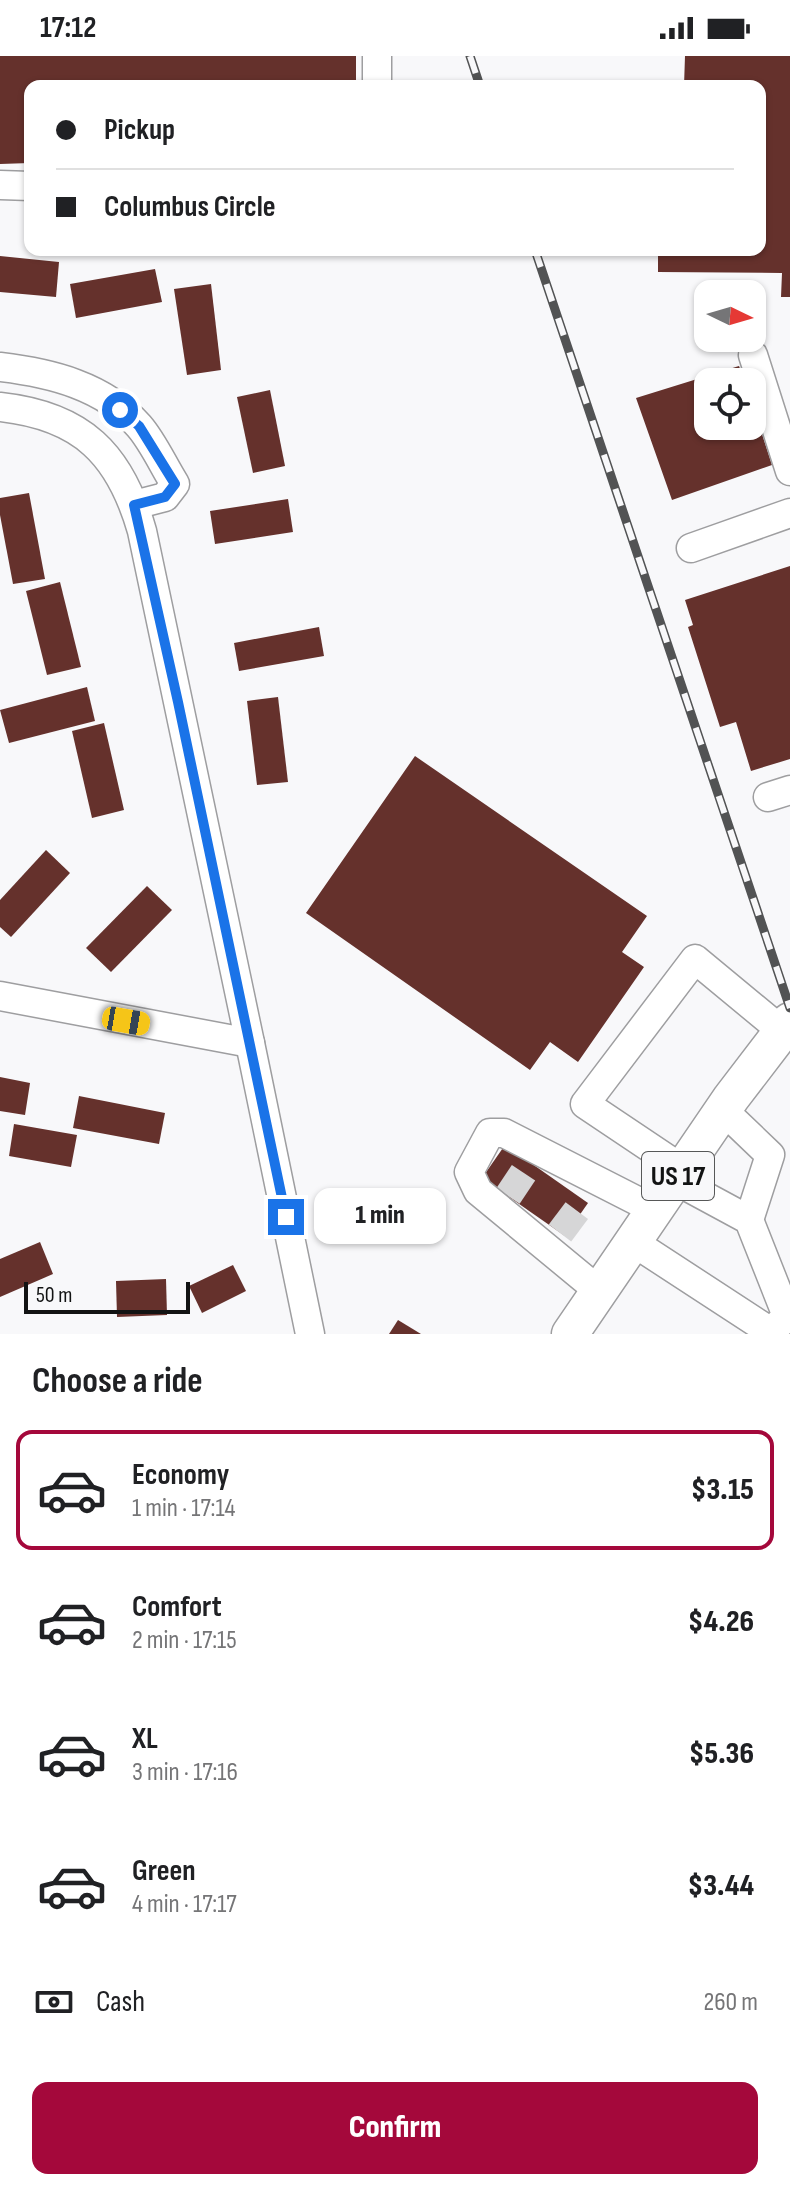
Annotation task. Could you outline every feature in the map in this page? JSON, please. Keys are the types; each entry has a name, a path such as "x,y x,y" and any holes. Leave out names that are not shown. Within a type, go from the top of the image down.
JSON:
{"main road":[{"name":"US 17","path":"570,1334 723,1110 786,1026"}],"street":[{"path":"377,56 377,80"},
{"path":"0,185 24,186"},
{"path":"753,355 790,471"},
{"path":"0,367 41,372 100,394 139,426 175,484 165,497 134,505"},
{"path":"31,413 41,372"},
{"path":"0,407 31,413 72,428 97,446 116,468 134,505 310,1334"},
{"path":"691,548 790,513"},
{"path":"633,1242 771,1332 787,1316 749,1220 679,1174 585,1104 695,959 786,1026"},
{"path":"0,996 250,1043"},
{"path":"723,1110 770,1155 749,1220"},
{"path":"599,1291 549,1237 503,1202 478,1191 469,1172 490,1133 504,1133 533,1156 584,1187 655,1210"}],"building":[{"path":"0,56 356,56 356,80 24,80 24,163 0,164"},
{"path":"685,56 790,56 790,297 781,297 782,273 658,272 658,256 766,256 766,80 684,80"},
{"path":"0,256 59,262 56,297 0,292"},
{"path":"155,269 162,302 76,318 70,284"},
{"path":"211,284 221,370 187,375 174,289"},
{"path":"694,380 694,440 764,440 772,465 672,500 636,398"},
{"path":"270,390 285,466 253,473 237,397"},
{"path":"29,493 45,579 13,584 0,515 0,498"},
{"path":"288,499 293,532 215,544 210,511"},
{"path":"790,566 790,759 751,771 736,722 720,727 688,627 693,625 685,600"},
{"path":"60,582 81,667 47,675 26,591"},
{"path":"319,627 324,656 239,671 234,643"},
{"path":"87,687 95,721 9,743 0,710"},
{"path":"278,697 288,782 257,785 247,701"},
{"path":"104,723 124,810 92,818 72,731"},
{"path":"415,756 647,916 622,952 644,967 578,1062 550,1042 530,1070 306,913"},
{"path":"46,850 70,873 11,937 0,927 0,900"},
{"path":"147,886 172,910 111,972 86,948"},
{"path":"0,1077 30,1083 25,1115 0,1111"},
{"path":"79,1096 165,1113 159,1144 73,1128"},
{"path":"14,1124 77,1135 71,1167 9,1156"},
{"path":"505,1145 588,1203 565,1236 482,1178"},
{"path":"40,1242 53,1274 0,1297 0,1259"},
{"path":"233,1265 246,1291 202,1313 189,1286"},
{"path":"166,1279 167,1315 117,1317 116,1281"},
{"path":"398,1320 421,1334 389,1334"}],"tunnel":[{"path":"508,1196 530,1163"},
{"path":"560,1233 584,1201"}],"railway":[{"path":"470,56 478,80"},
{"path":"537,256 790,1008"}],"route":[{"path":"120,410 139,426 175,484 165,497 134,505 286,1217"}]}
